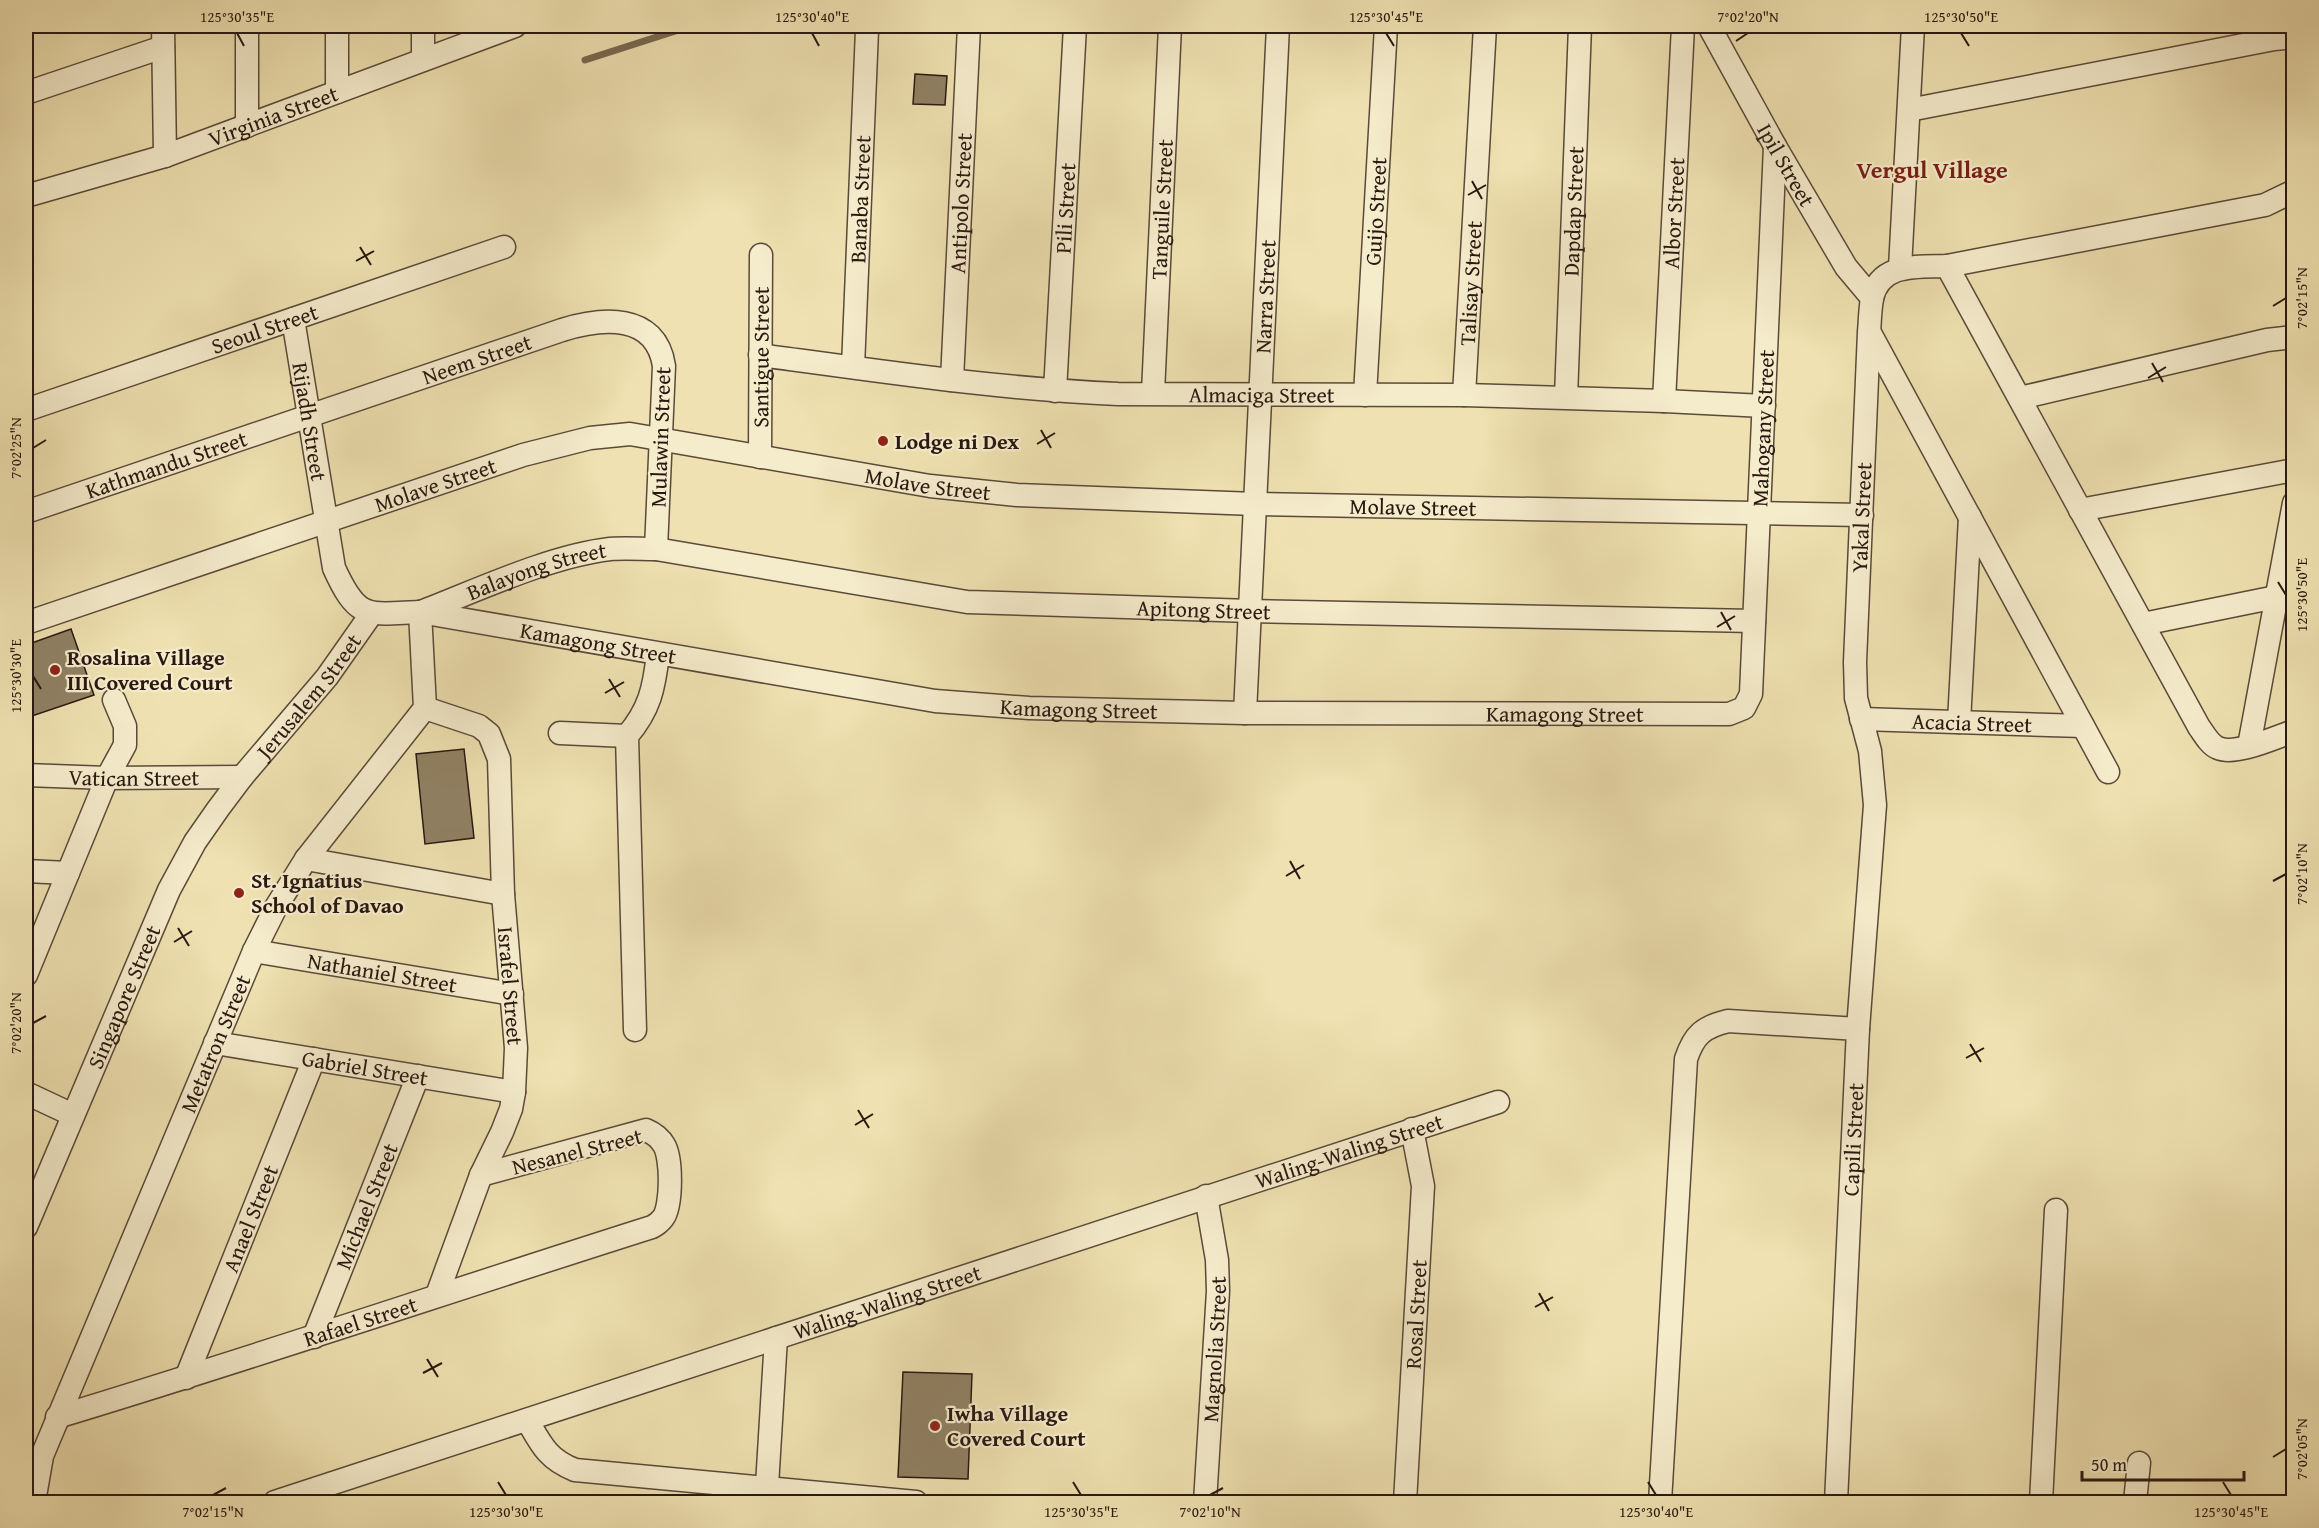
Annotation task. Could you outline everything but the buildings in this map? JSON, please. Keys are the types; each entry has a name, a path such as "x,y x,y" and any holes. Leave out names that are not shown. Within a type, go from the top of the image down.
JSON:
{"street":[{"path":"247,26 247,126"},
{"path":"337,26 337,93"},
{"path":"423,26 423,59"},
{"name":"Virginia Street","path":"26,196 165,156 510,26"},
{"name":"Antipolo Street","path":"952,380 969,26"},
{"name":"Pili Street","path":"1055,391 1075,26"},
{"name":"Tanguile Street","path":"1153,393 1170,26"},
{"name":"Narra Street","path":"1245,713 1278,26"},
{"name":"Guijo Street","path":"1365,395 1386,26"},
{"name":"Talisay Street","path":"1464,395 1485,26"},
{"name":"Dapdap Street","path":"1566,397 1581,26"},
{"name":"Albor Street","path":"1664,401 1683,26"},
{"name":"Ipil Street","path":"1709,26 1775,146 1846,267 1872,298"},
{"path":"1900,268 1913,26"},
{"name":"Banaba Street","path":"854,367 867,30"},
{"path":"26,93 163,36 165,156"},
{"path":"1909,110 2274,39 2294,38"},
{"name":"Mahogany Street","path":"1744,708 1751,694 1775,146"},
{"path":"1872,298 1882,279 1900,268 1947,266 2265,205 2294,191"},
{"name":"Seoul Street","path":"26,410 504,248"},
{"name":"Santigue Street","path":"760,457 761,255"},
{"path":"1947,266 2208,740 2217,748 2230,750 2294,731"},
{"name":"Yakal Street","path":"1872,298 1855,662 1856,698 1874,776"},
{"name":"Rijadh Street","path":"293,319 334,568 355,605 372,613"},
{"name":"Neem Street","path":"308,416 585,323 611,321 632,325 645,331"},
{"name":"Mulawin Street","path":"645,331 657,344 664,366 656,549"},
{"path":"1869,332 2108,772"},
{"path":"2020,398 2267,340 2294,337"},
{"name":"Almaciga Street","path":"760,355 1055,391 1118,394 1566,397 1764,406"},
{"name":"Kathmandu Street","path":"26,512 308,416"},
{"name":"Molave Street","path":"26,623 554,446 590,438 630,434 930,486 985,492 1255,504 1862,515"},
{"path":"2080,510 2294,470"},
{"path":"2248,746 2294,503"},
{"path":"1959,722 1970,518"},
{"name":"Balayong Street","path":"420,612 583,554 611,549 656,549"},
{"name":"Apitong Street","path":"656,549 967,602 1251,611 1754,621"},
{"path":"2143,624 2276,597"},
{"path":"372,613 420,612 425,708"},
{"name":"Kamagong Street","path":"420,612 935,701 980,706 1245,713 1729,714 1744,708"},
{"name":"Jerusalem Street","path":"242,777 327,677 372,613"},
{"path":"634,1030 627,736 646,710 655,684 658,654"},
{"path":"26,972 106,778 125,745 125,726 114,700"},
{"name":"Metatron Street","path":"34,1503 42,1456 57,1417 254,951 276,907 306,859 425,708"},
{"name":"Israfel Street","path":"425,708 479,726 489,734 496,747 499,759 503,894 516,1048 514,1092 502,1132 481,1175 437,1295"},
{"name":"Acacia Street","path":"1861,719 2083,726"},
{"path":"560,733 627,736"},
{"name":"Vatican Street","path":"26,775 106,778 242,777"},
{"name":"Capili Street","path":"1836,1503 1858,1029 1875,805 1874,776"},
{"name":"Singapore Street","path":"26,1227 169,890 195,842 242,777"},
{"path":"306,859 503,894"},
{"path":"26,871 68,873"},
{"name":"Nathaniel Street","path":"254,951 512,994"},
{"path":"1660,1503 1686,1059 1691,1043 1702,1031 1714,1024 1728,1021 1858,1029"},
{"name":"Gabriel Street","path":"215,1043 514,1092"},
{"name":"Anael Street","path":"186,1378 314,1059"},
{"name":"Michael Street","path":"314,1337 417,1076"},
{"path":"26,1093 73,1114"},
{"name":"Waling-Waling Street","path":"275,1503 1498,1102"},
{"name":"Rosal Street","path":"1405,1503 1423,1186 1412,1129"},
{"name":"Nesanel Street","path":"481,1175 646,1130 665,1146 668,1156 669,1200 662,1220"},
{"name":"Magnolia Street","path":"1205,1503 1218,1291 1217,1260 1206,1196"},
{"path":"2041,1503 2056,1210"},
{"name":"Rafael Street","path":"57,1417 186,1378 652,1227 662,1220"},
{"path":"767,1496 776,1338"},
{"path":"527,1419 547,1453 560,1464 574,1470 767,1496 916,1503"},
{"path":"2135,1503 2139,1463"}],"waterway":[{"path":"585,60 691,26"}],"place":[{"name":"Lodge ni Dex","path":"883,441"},
{"name":"Rosalina Village III Covered Court","path":"55,670"},
{"name":"St. Ignatius School of Davao","path":"239,893"},
{"name":"Iwha Village Covered Court","path":"935,1426"}],"district":[{"name":"Vergul Village","path":"1932,170"}]}
